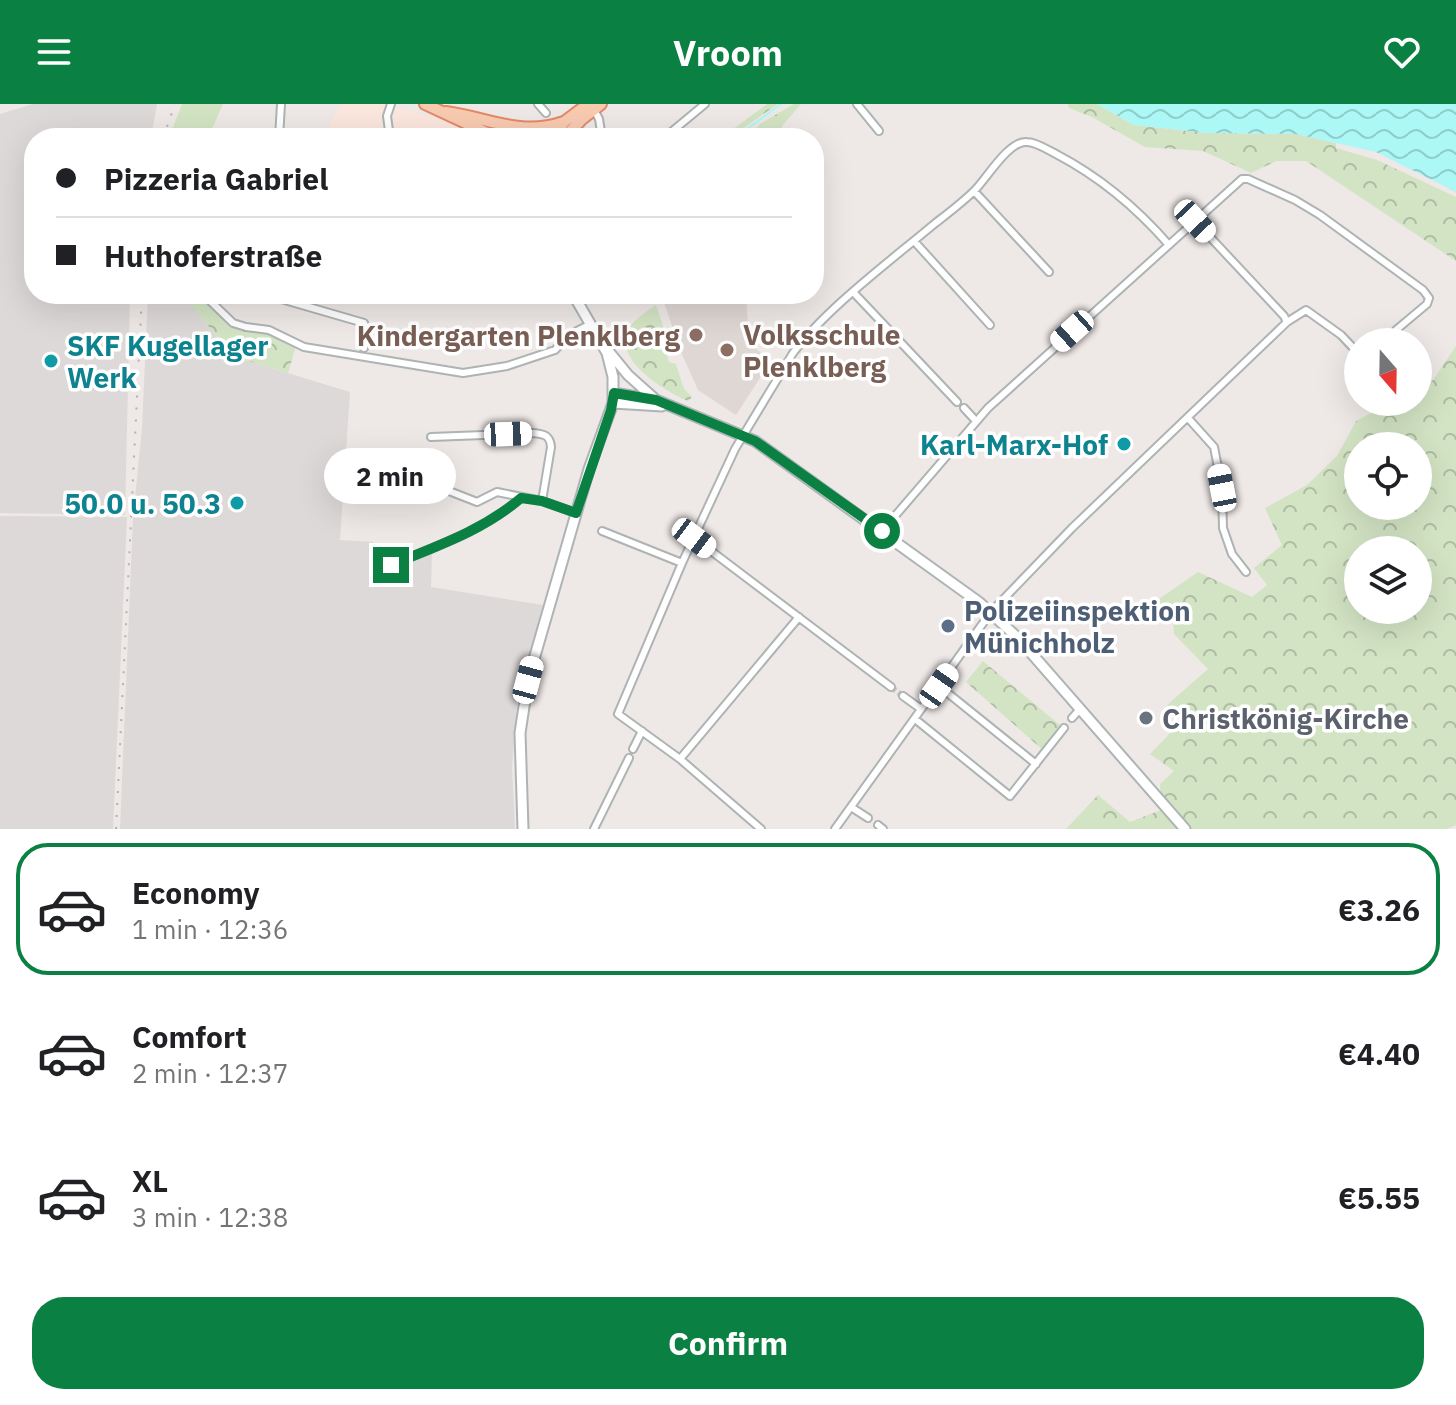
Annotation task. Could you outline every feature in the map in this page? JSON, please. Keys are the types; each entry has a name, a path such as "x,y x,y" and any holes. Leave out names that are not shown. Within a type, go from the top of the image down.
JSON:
{"main road":[{"path":"425,104 478,128"},
{"path":"544,128 593,107"},
{"path":"573,128 593,107"},
{"path":"446,112 479,116 517,128"},
{"path":"560,128 564,122"}],"street":[{"path":"280,128 281,104"},
{"path":"389,128 387,116 391,104"},
{"path":"538,104 546,113"},
{"path":"676,128 705,104"},
{"path":"857,104 879,131"},
{"path":"593,107 600,128"},
{"path":"761,829 680,759 618,714 682,563 742,436 804,339 974,191 1005,153 1027,141 1074,163 1106,184 1169,245"},
{"path":"882,531 976,421 1242,179 1295,200 1423,290 1429,298 1427,304 1398,328"},
{"path":"974,191 1049,272"},
{"path":"1195,221 1287,322"},
{"path":"914,241 990,325"},
{"path":"854,293 957,402"},
{"path":"213,304 233,323 269,330 304,347 463,373 507,366 555,350 569,335 591,324"},
{"path":"304,304 364,323 364,348"},
{"path":"523,829 522,711 536,650 576,513 614,398 611,364 579,304"},
{"path":"835,829 991,612 1072,528 1287,322 1306,310 1344,338"},
{"path":"601,342 628,375 656,400 766,448 991,612 1018,638 1185,829"},
{"path":"614,398 667,406"},
{"path":"614,398 656,400"},
{"path":"964,408 976,421"},
{"path":"1188,418 1214,447 1222,488 1223,528 1232,554 1246,572"},
{"path":"431,437 545,434 551,440 551,447 542,501"},
{"path":"352,470 414,489 449,491 477,502 497,492 542,501 576,513"},
{"path":"391,565 474,531 499,517 521,498"},
{"path":"602,531 682,563"},
{"path":"694,538 891,687"},
{"path":"680,759 799,617"},
{"path":"939,686 1036,764"},
{"path":"903,696 921,709"},
{"path":"1072,718 1080,709"},
{"path":"915,719 1010,796 1064,728"},
{"path":"633,749 642,731"},
{"path":"594,829 629,758"},
{"path":"851,807 868,818"}],"shaded area":[{"path":"33,104 157,104 153,128 24,128 24,304 130,304 125,515 0,513 0,114"},
{"path":"341,104 384,104 439,119 458,128 328,128"},
{"path":"148,304 191,304 232,356 350,392 340,540 374,542 372,573 432,552 431,587 543,605 517,702 512,767 515,829 120,829 133,517 142,429"},
{"name":"Volksschule Plenklberg","path":"664,304 747,304 749,343 771,361 736,415 698,390"},
{"path":"0,516 127,517 113,829 0,829"}],"green space":[{"path":"182,104 223,104 212,128 173,128"},
{"path":"767,104 778,104 743,128 735,128"},
{"path":"794,104 801,104 782,128 756,128"},
{"path":"1068,104 1097,104 1134,125 1207,133 1296,134 1336,143 1336,148 1377,160 1456,197 1456,261 1306,161 1276,161 1251,173 1203,151 1145,147 1092,117 1069,108"},
{"path":"191,304 210,304 230,323 269,333 296,346 288,373 232,356"},
{"path":"656,305 670,347 665,350 669,362 676,364 684,389 692,397 688,401 647,376 630,357 626,347 627,331"},
{"path":"1456,346 1456,825 1447,829 1066,829 1098,795 1130,822 1161,810 1160,784 1174,771 1150,754 1181,722 1167,705 1208,669 1174,634 1173,617 1156,601 1198,572 1252,597 1267,585 1254,568 1282,545 1265,508 1307,485 1337,456 1344,443 1344,520 1432,520 1432,432 1350,432 1356,421 1365,416 1432,416 1432,381"},
{"path":"983,661 1061,726 1045,752 966,682"}],"water":[{"path":"1097,104 1456,104 1456,192 1376,152 1296,134 1207,133 1134,125"}],"waterway":[{"path":"749,128 781,104"}],"tunnel":[{"path":"891,687 903,696"}],"railway":[{"path":"167,128 175,104"},
{"path":"116,829 142,304"}],"place":[{"name":"Kindergarten Plenklberg","path":"696,335"},
{"name":"Volksschule Plenklberg","path":"727,350"},
{"name":"SKF Kugellager Werk","path":"51,361"},
{"name":"Karl-Marx-Hof","path":"1124,444"},
{"name":"50.0 u. 50.3","path":"237,503"},
{"name":"Polizeiinspektion Münichholz","path":"948,626"},
{"name":"Christkönig-Kirche","path":"1146,718"}],"route":[{"path":"391,565 474,531 499,517 521,498 542,501 576,513 614,393 656,400 755,441 882,531"}]}
